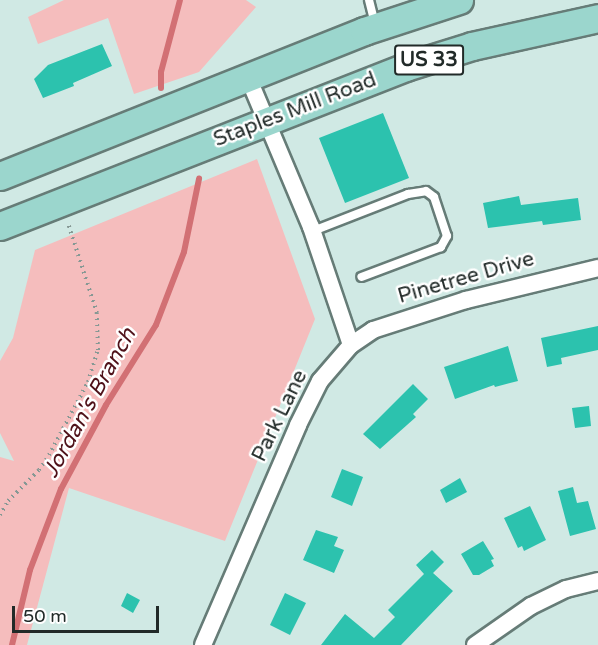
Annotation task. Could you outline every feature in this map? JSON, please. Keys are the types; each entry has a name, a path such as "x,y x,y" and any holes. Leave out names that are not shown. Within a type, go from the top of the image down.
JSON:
{"main road":[{"name":"US 33","path":"0,176 376,27 459,0"},
{"name":"Staples Mill Road","path":"0,226 405,67 472,46 598,18"}],"street":[{"path":"248,77 313,231 351,345"},
{"name":"Pinetree Drive","path":"351,345 373,330 466,300 598,268"},
{"name":"Park Lane","path":"203,645 298,424 320,381 351,345"},
{"path":"475,645 531,606 566,589 598,581"}],"lane":[{"path":"369,0 376,27"},
{"path":"313,231 408,194 426,191 434,196 447,236 441,247 360,277"}],"path":[{"path":"0,515 8,501 39,470 49,455 88,382 98,350 97,313 90,286 60,203"}],"shaded area":[{"path":"64,0 246,0 256,7 199,72 134,94 108,18 38,44 28,17"},
{"path":"257,159 315,319 225,541 69,488 27,645 0,645 0,457 14,461 0,433 0,361 13,338 35,250"}],"building":[{"path":"102,44 112,66 73,83 74,86 43,98 34,79 48,65"},
{"path":"383,113 409,178 345,203 319,138"},
{"path":"519,196 521,205 578,198 581,220 543,225 542,221 488,228 483,203"},
{"path":"598,326 598,350 561,358 562,364 547,367 541,338"},
{"path":"508,346 518,381 495,387 494,385 455,399 444,367"},
{"path":"413,384 428,399 413,414 416,417 380,449 363,434"},
{"path":"589,406 591,426 575,428 572,408"},
{"path":"342,469 363,477 352,506 331,497"},
{"path":"460,478 467,492 446,503 440,490"},
{"path":"573,487 577,503 588,501 596,529 570,536 558,491"},
{"path":"530,506 546,540 524,551 522,546 518,548 504,518"},
{"path":"316,530 338,537 334,546 344,550 334,573 303,560"},
{"path":"483,541 494,559 491,560 494,566 479,575 473,575 461,554"},
{"path":"432,550 444,562 433,573 453,591 401,645 321,645 345,614 374,638 395,617 388,610 424,574 416,565"},
{"path":"127,593 140,600 133,613 121,606"},
{"path":"285,593 306,603 290,635 270,625"}],"waterway":[{"name":"Jordan's Branch","path":"161,88 161,72 180,0"},
{"name":"Jordan's Branch","path":"12,645 30,570 61,489 106,405 156,325 184,252 199,179"}]}
